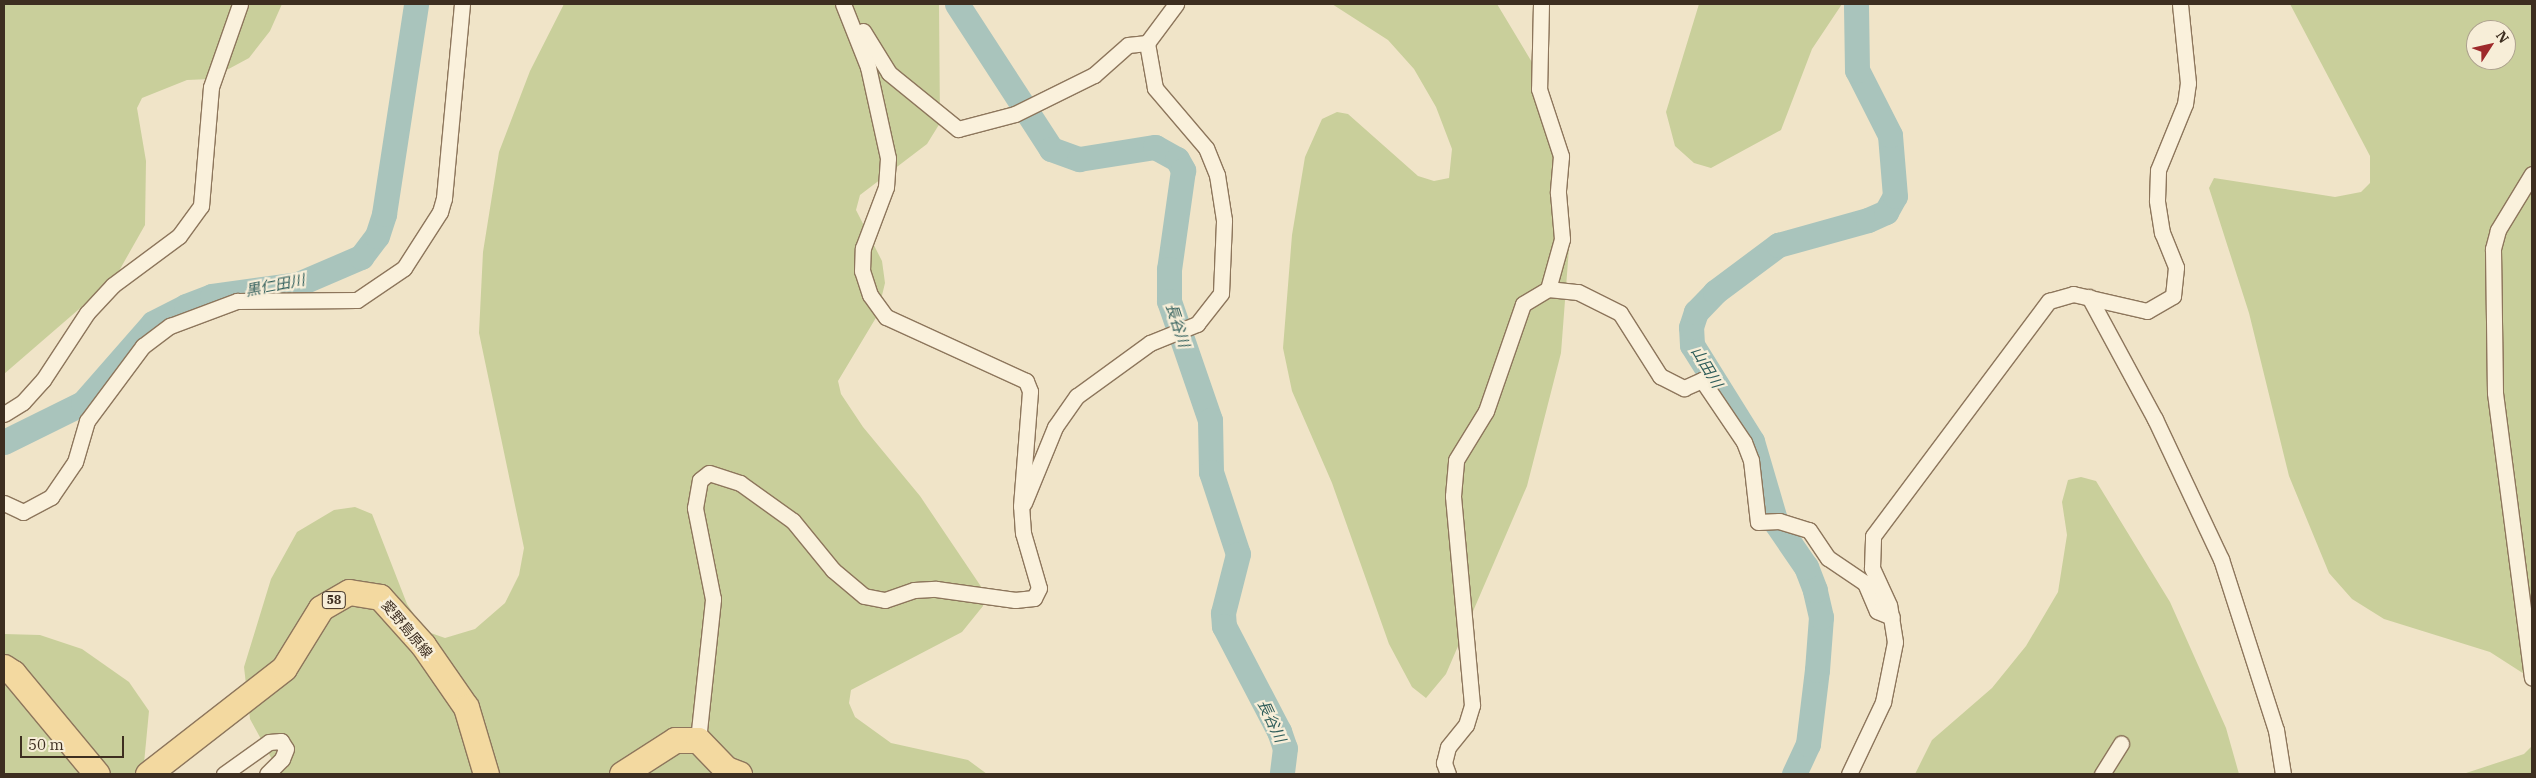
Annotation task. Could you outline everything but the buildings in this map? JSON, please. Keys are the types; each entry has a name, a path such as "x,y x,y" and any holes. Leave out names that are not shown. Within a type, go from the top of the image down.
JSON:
{"main road":[{"name":"愛野島原線","path":"148,774 284,668 321,608 349,592 380,597 423,645 466,707 486,774"},
{"path":"4,667 70,739 97,774"},
{"path":"622,774 675,740 698,740 726,769 739,774"}],"street":[{"path":"4,414 23,402 44,380 87,313 113,286 179,236 201,206 212,87 240,4"},
{"path":"4,504 23,512 51,497 75,462 87,421 143,346 170,326 237,302 357,300 404,268 444,198 462,4"},
{"path":"1021,506 1031,493 1055,427 1077,396 1175,331 1208,315 1221,293 1224,220 1213,161 1155,88 1147,43 1176,4"},
{"path":"1541,4 1539,89 1561,156 1558,193 1562,239 1548,289"},
{"path":"1849,774 1883,702 1895,642 1892,617 1872,568 1873,536 2037,310 2062,294 2089,297 2147,311 2173,296 2176,267 2162,234 2156,200 2158,170 2185,104 2188,83 2180,4"},
{"path":"846,10 862,29 889,73 953,128 963,129 1015,114 1094,75 1128,45 1147,43"},
{"path":"698,740 713,599 696,508 700,480 709,473 740,483 793,521 833,570 864,596 885,600 914,590 936,589 1015,600 1034,598 1039,588 1023,533 1021,506 1030,391 1026,381 886,316 870,295 862,271 862,248 886,187 888,158 868,67 846,10"},
{"path":"2532,174 2498,230 2493,249 2495,392 2532,678"},
{"path":"1448,774 1444,763 1448,747 1466,725 1472,705 1453,496 1456,460 1486,411 1523,304 1548,289 1578,292 1620,313 1660,376 1684,388 1702,380 1744,442 1751,460 1758,522 1773,522 1809,530 1828,558 1865,583 1877,611 1892,617"},
{"path":"2089,297 2155,419 2221,559 2276,730 2283,774"},
{"path":"70,739 85,774"},
{"path":"224,774 269,742 281,741 286,749 282,759 266,774"},
{"path":"2102,774 2121,744"}],"green space":[{"path":"4,4 282,4 270,31 249,58 210,79 187,80 142,98 137,108 146,161 145,225 115,278 4,374"},
{"path":"564,4 939,4 940,123 927,144 860,195 856,210 882,261 885,283 877,316 838,381 841,394 863,427 920,496 982,588 983,606 962,632 851,690 849,703 855,717 891,743 968,760 987,774 280,774 250,719 244,667 271,579 297,532 334,510 355,507 372,514 407,604 425,631 445,638 475,629 505,603 519,575 524,548 479,333 483,252 499,152 530,71"},
{"path":"1332,4 1497,4 1533,64 1562,130 1570,235 1561,353 1527,486 1446,674 1426,698 1412,687 1389,644 1332,483 1292,391 1283,348 1292,235 1305,157 1322,119 1337,112 1348,114 1418,176 1434,181 1449,178 1452,149 1436,107 1414,69 1388,40"},
{"path":"1699,4 1842,4 1812,49 1781,130 1711,168 1694,163 1675,146 1666,112"},
{"path":"2290,4 2532,4 2532,679 2490,652 2384,619 2352,599 2329,573 2289,476 2249,313 2209,188 2214,178 2335,197 2361,192 2370,183 2370,156"},
{"path":"2081,477 2096,481 2170,602 2226,728 2239,774 1915,774 1932,740 1992,688 2026,646 2058,592 2067,535 2062,502 2068,480"},
{"path":"4,634 40,635 82,649 129,682 149,711 143,774 4,774"},
{"path":"2532,746 2532,774 2463,774 2524,754"}],"waterway":[{"name":"黒仁田川","path":"4,442 83,403 153,323 186,306 212,296 298,284 361,257 377,236 384,214 416,4"},
{"name":"長谷川","path":"957,4 1051,149 1079,159 1155,147 1177,159 1183,170 1169,269 1169,301 1210,420 1211,472 1238,554 1223,613 1224,626 1279,731 1285,748 1282,774"},
{"name":"山田川","path":"1794,774 1808,744 1817,670 1821,617 1815,590 1806,567 1776,523 1752,441 1692,345 1691,327 1696,312 1715,292 1778,245 1868,220 1886,212 1895,196 1890,135 1857,70 1856,4"}]}
